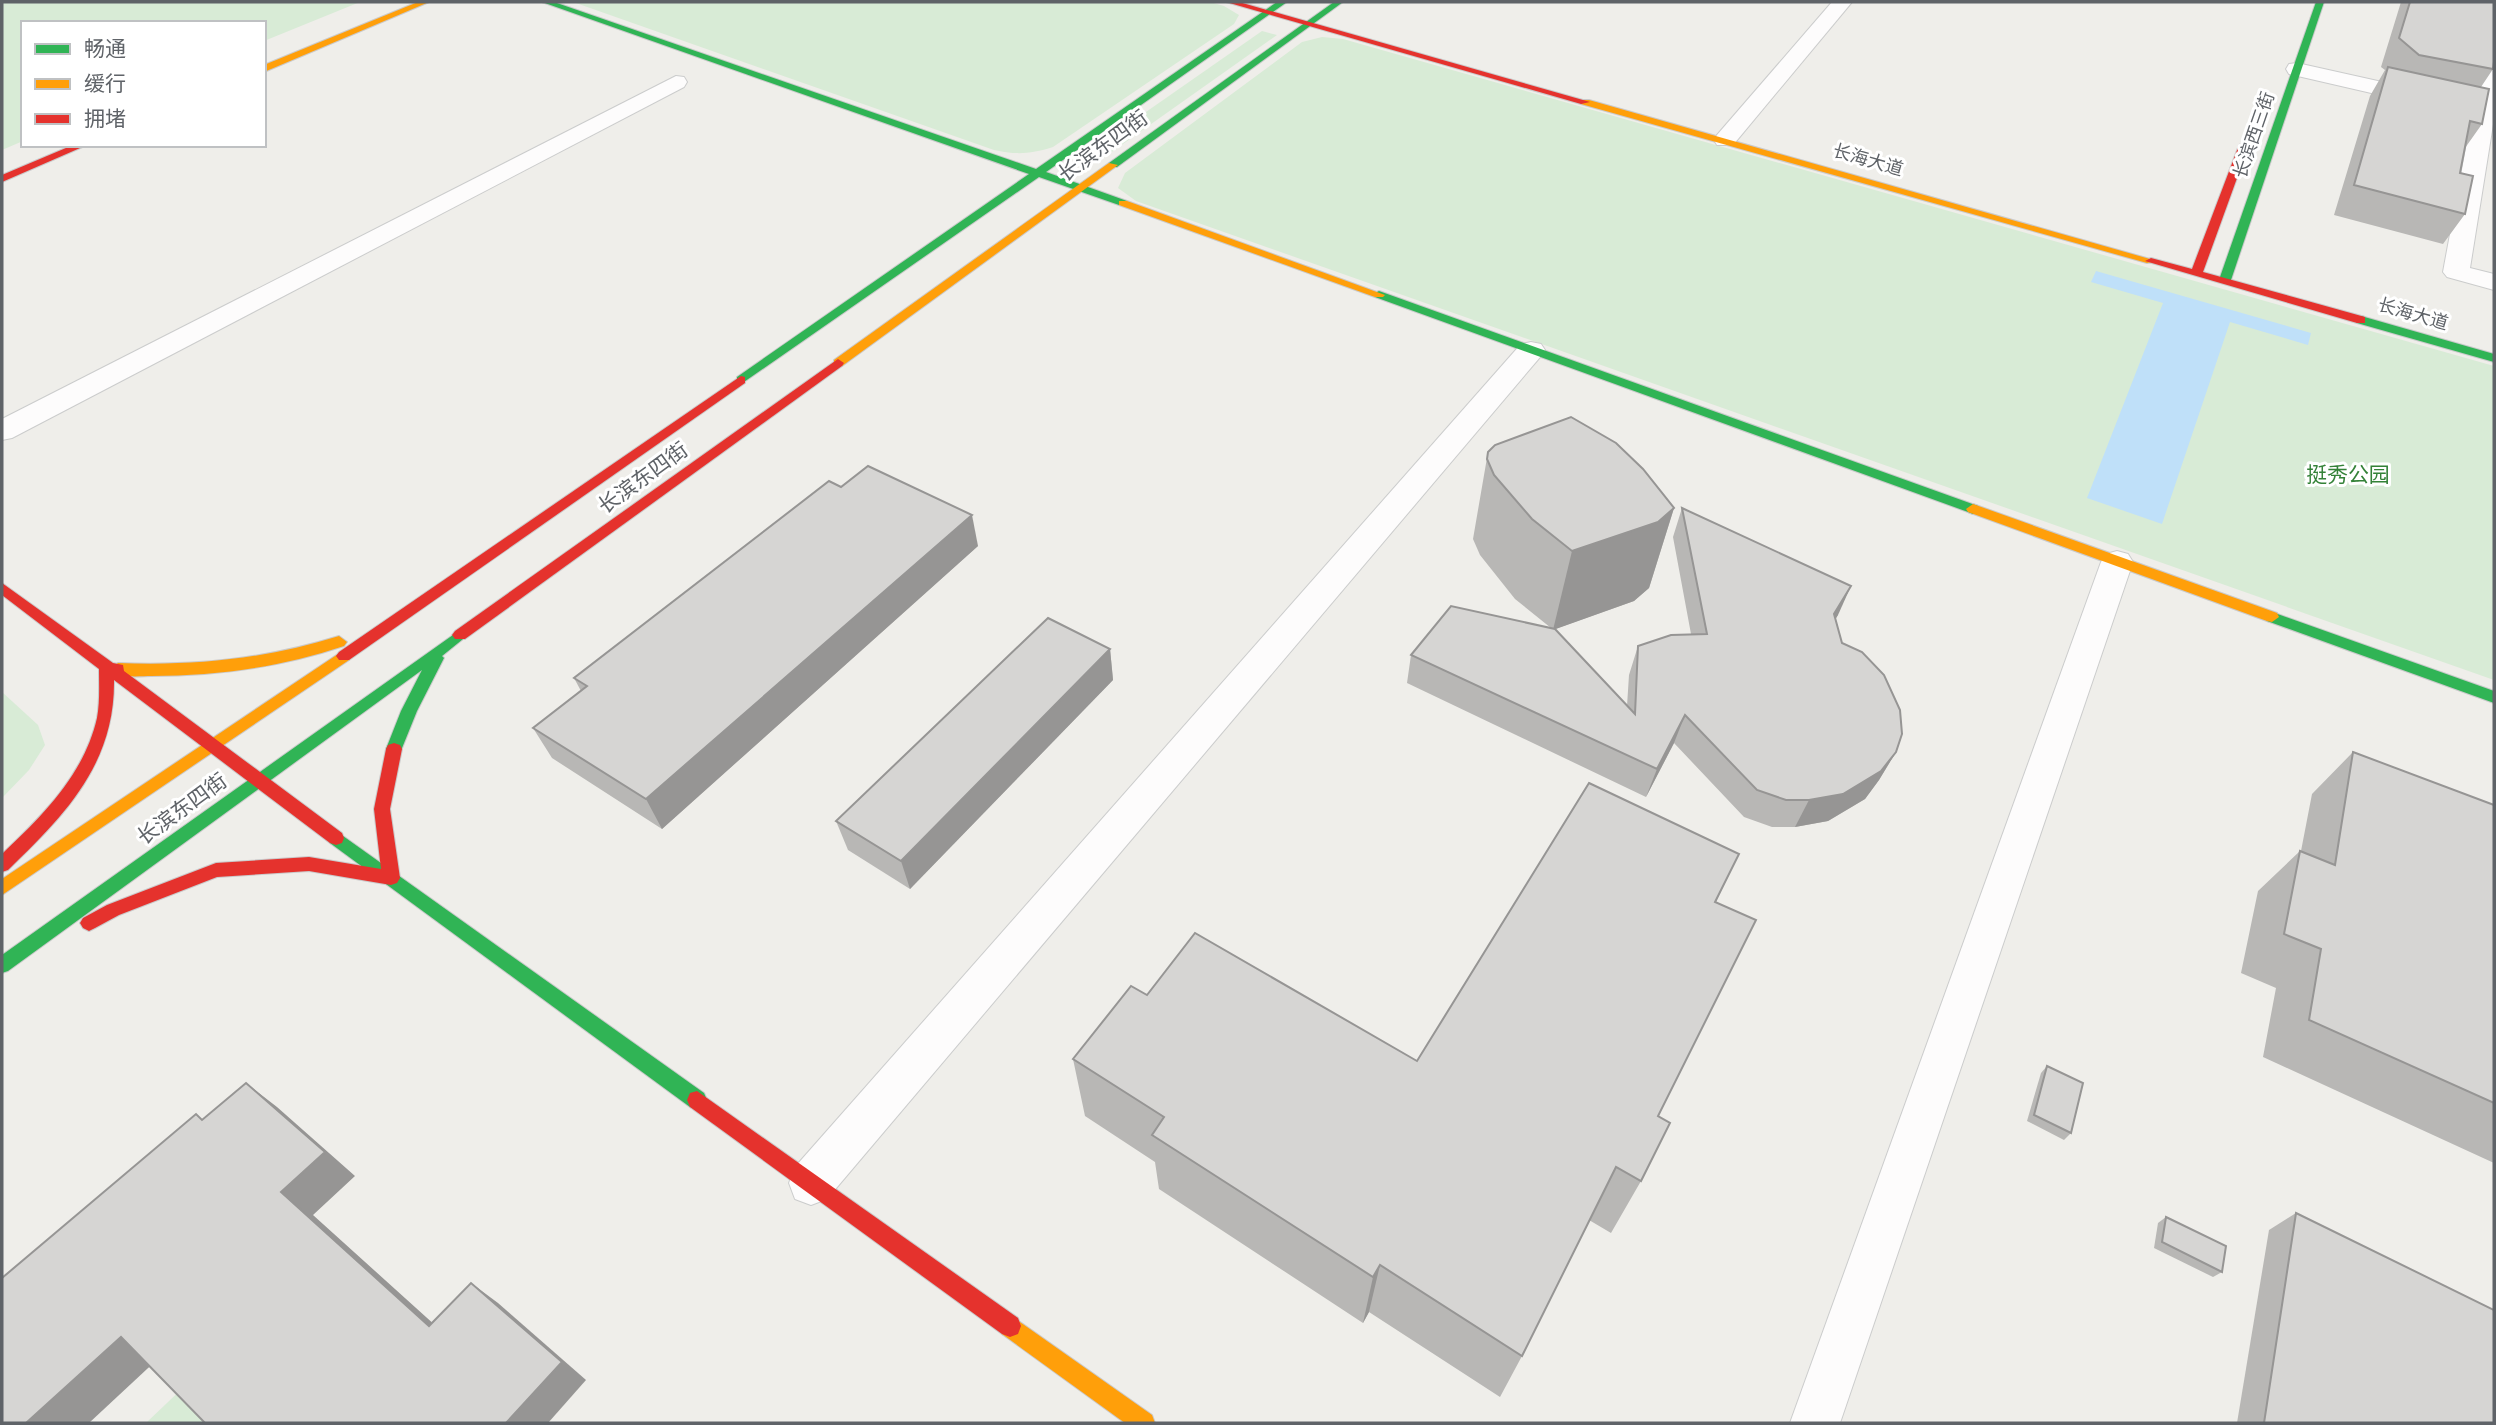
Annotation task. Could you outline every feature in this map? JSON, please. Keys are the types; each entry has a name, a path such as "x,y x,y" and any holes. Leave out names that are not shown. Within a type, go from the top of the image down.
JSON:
{"street":[{"path":"266,57 399,2"},
{"path":"266,68 425,2"},
{"path":"546,2 1037,172 2494,697"},
{"name":"长海大道","path":"1230,2 2197,272 2494,358"},
{"name":"长滨东四街","path":"2,888 403,616 1283,2"},
{"name":"长滨东四街","path":"2,965 1339,2"},
{"path":"1726,140 1842,2"},
{"name":"长滨西三街","path":"2225,280 2320,2"},
{"path":"2494,56 2456,272 2494,282"},
{"path":"2297,69 2484,112"},
{"path":"2,431 676,82"},
{"name":"长滨西三街","path":"2197,272 2249,130"},
{"path":"2,167 49,147"},
{"path":"2,180 77,147"},
{"path":"811,1183 1531,350"},
{"path":"1815,1423 2117,562"},
{"path":"2,587 256,781 1144,1423"},
{"path":"107,668 174,673 240,668 311,653 403,616"},
{"path":"391,878 382,809 393,756 411,702 442,648"},
{"path":"2,865 44,824 90,762 104,717 107,668"},
{"path":"2,972 113,910 216,870 309,864 391,878"}],"green space":[{"path":"2,2 360,2 266,40 266,21 21,21 21,142 2,150"},
{"path":"573,2 1210,2 1239,15 1234,24 1053,147 1017,153 994,150"},
{"path":"1262,31 1277,35 1096,163 1080,158"},
{"name":"挺秀公园","path":"1322,37 1343,39 2494,366 2494,680 1136,201 1118,188 1125,173 1302,42"},
{"path":"2,692 38,725 45,745 29,770 2,798"},
{"path":"188,1383 228,1423 146,1423"}],"water":[{"path":"2096,271 2311,333 2308,345 2230,322 2162,524 2087,498 2163,303 2091,282"}],"building":[{"path":"2410,2 2494,2 2493,69 2419,55 2399,38"},
{"path":"2388,67 2489,89 2482,124 2470,121 2460,173 2473,176 2465,214 2354,185"},
{"path":"1571,417 1616,443 1643,469 1674,508 1658,522 1572,551 1532,519 1494,475 1487,459 1488,452 1495,445"},
{"path":"868,466 972,515 646,799 533,728 587,686 574,678 829,481 841,487"},
{"path":"1682,508 1851,586 1834,614 1842,643 1862,652 1884,675 1900,710 1902,734 1896,752 1881,771 1843,794 1809,800 1786,800 1757,790 1685,715 1657,769 1411,655 1451,606 1555,629 1635,714 1638,646 1671,635 1707,634"},
{"path":"1048,618 1110,649 901,861 836,821"},
{"path":"2353,752 2494,805 2494,1103 2309,1020 2321,949 2284,934 2300,851 2335,865"},
{"path":"1589,783 1739,854 1715,902 1756,920 1658,1116 1670,1123 1641,1181 1616,1167 1522,1356 1380,1265 1373,1277 1152,1135 1164,1117 1073,1059 1131,986 1147,995 1195,933 1417,1061"},
{"path":"2047,1066 2083,1083 2071,1133 2034,1115"},
{"path":"246,1083 325,1152 281,1192 429,1326 471,1283 562,1362 506,1423 205,1423 121,1337 26,1423 2,1423 2,1278 196,1114 202,1120"},
{"path":"2296,1213 2494,1310 2494,1423 2264,1423"},
{"path":"2166,1217 2226,1246 2222,1272 2162,1242"}],"traffic: fast":[{"path":"546,2 1123,203"},
{"path":"741,380 1283,2"},
{"path":"1113,165 1339,2"},
{"path":"2225,280 2320,2"},
{"path":"1379,295 1973,509"},
{"path":"2361,320 2494,358"},
{"path":"2272,617 2494,697"},
{"path":"2,965 460,635"},
{"path":"394,749 409,711 436,658"},
{"path":"336,838 697,1100"}],"traffic: slow":[{"path":"266,68 425,2"},
{"path":"1585,102 2151,261"},
{"path":"838,363 1113,165"},
{"path":"1123,203 1379,295"},
{"path":"1973,509 2272,617"},
{"path":"118,669 230,667 285,658 339,642"},
{"path":"2,888 344,656"},
{"path":"1010,1326 1144,1423"}],"traffic: jam":[{"path":"1230,2 1585,102"},
{"path":"2197,272 2244,145"},
{"path":"2,179 77,147"},
{"path":"2151,261 2361,320"},
{"path":"460,635 838,363"},
{"path":"344,656 741,380"},
{"path":"2,588 336,838"},
{"path":"2,865 51,816 79,780 99,739 105,717 107,668 118,669"},
{"path":"89,923 113,910 216,870 309,864 391,878 382,809 394,749"},
{"path":"697,1100 1010,1326"}]}
